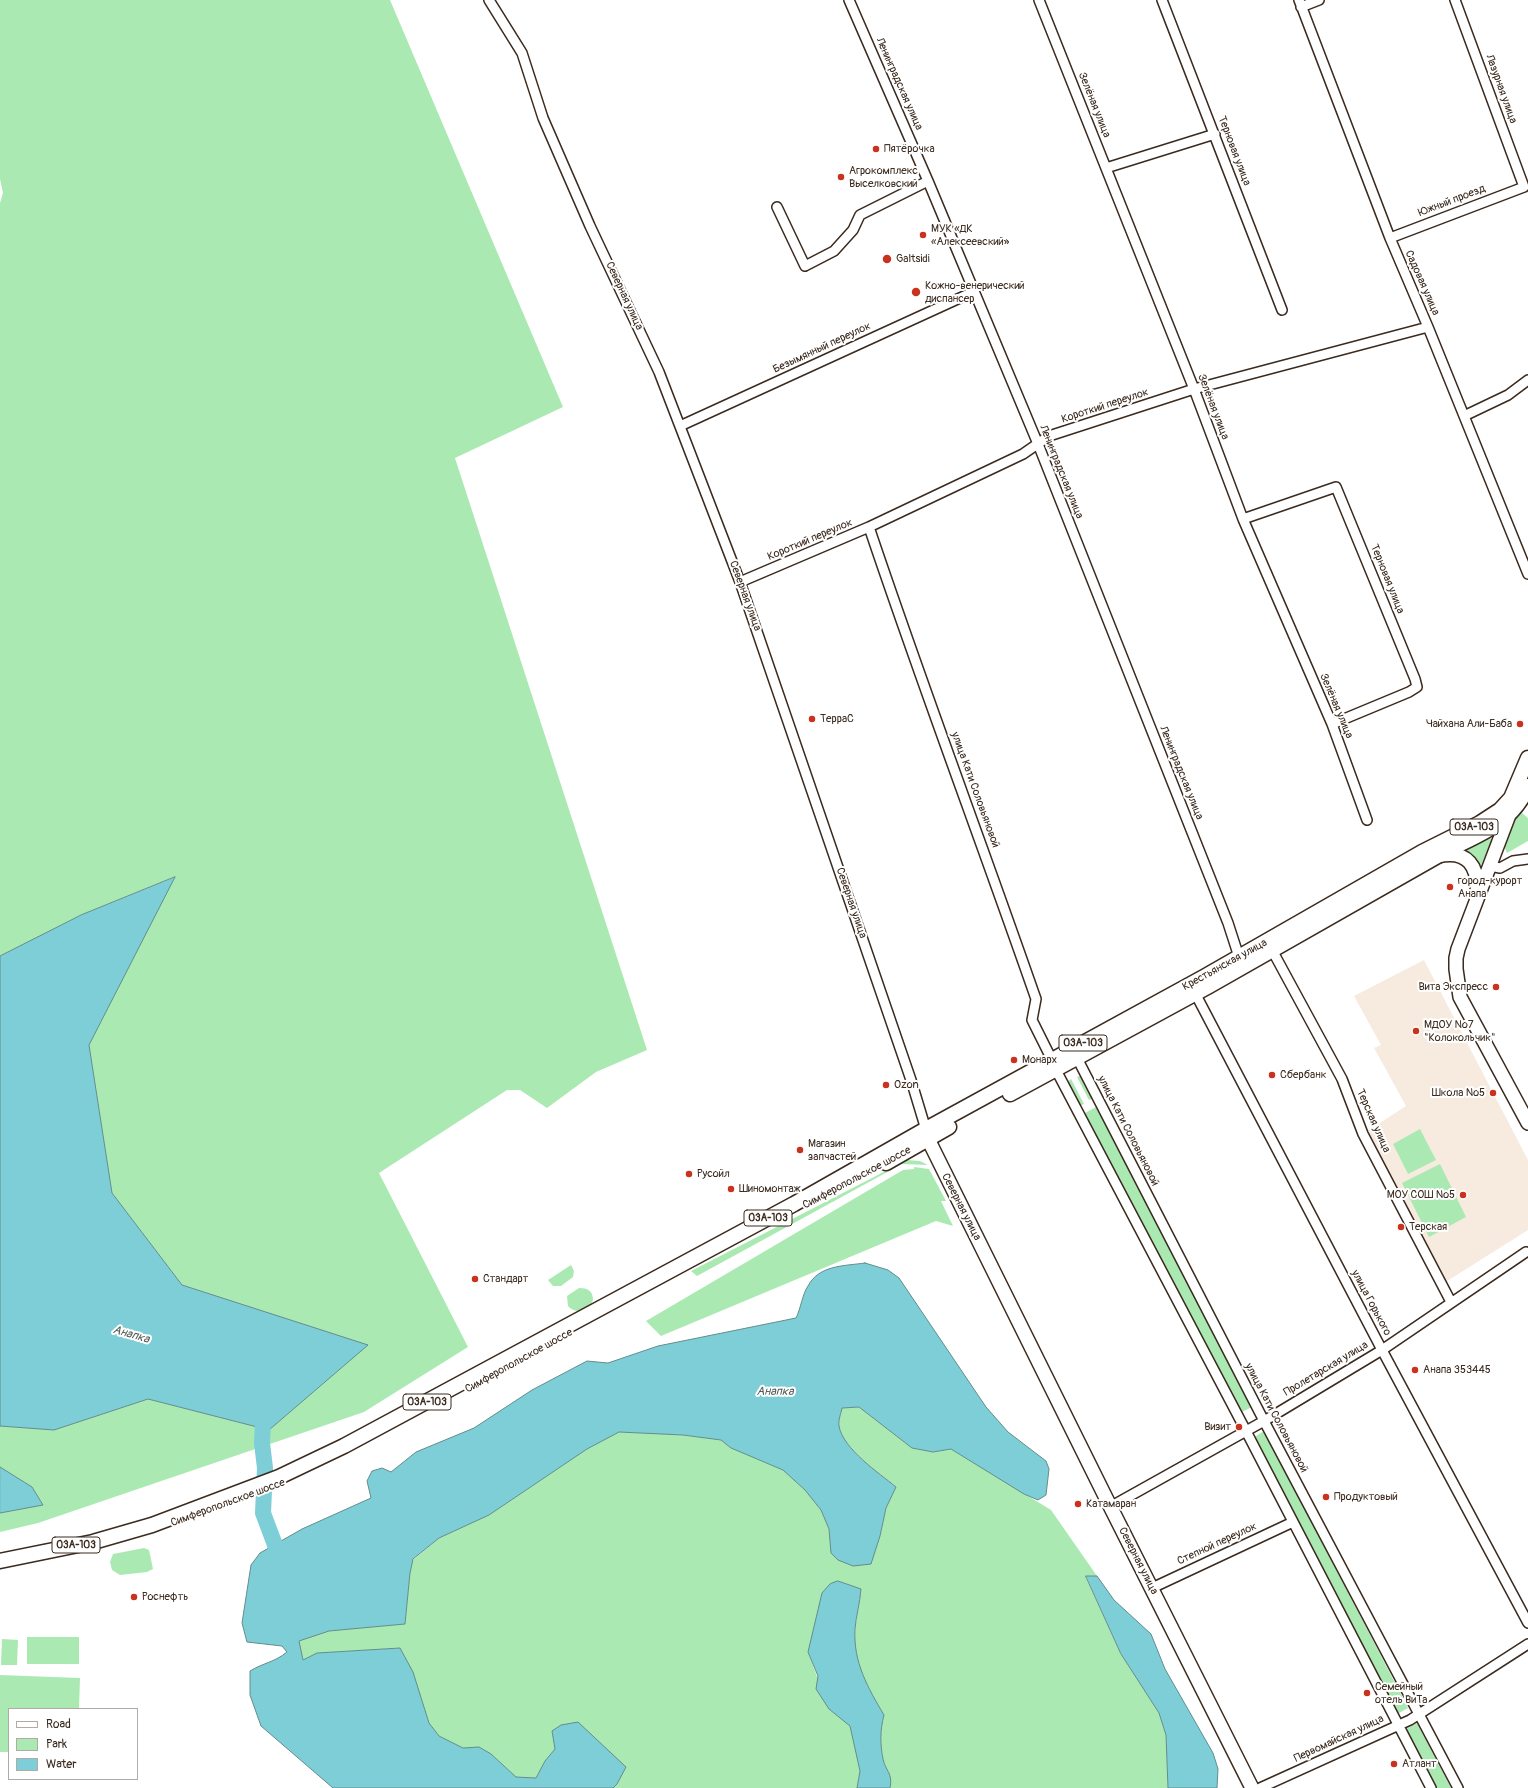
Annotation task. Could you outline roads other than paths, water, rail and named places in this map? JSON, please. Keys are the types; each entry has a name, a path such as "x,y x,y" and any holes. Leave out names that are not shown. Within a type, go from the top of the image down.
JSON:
{"main road":[{"name":"Крестьянская улица","path":"1054,1065 1077,1058 1272,950 1437,856 1490,830 1509,815 1523,791 1528,758"},
{"name":"Крестьянская улица","path":"927,1134 1054,1065 1422,852 1480,823 1500,810 1511,798 1523,791"},
{"name":"Симферопольское шоссе","path":"0,1561 124,1534 152,1526 281,1480 575,1326 927,1134"},
{"name":"Симферопольское шоссе","path":"0,1568 117,1541 154,1530 230,1499"}],"street":[{"name":"Северная улица","path":"489,0 522,53 543,118 590,226 660,372 740,582 906,1065 927,1134 1110,1507 1252,1788"},
{"name":"Ленинградская улица","path":"849,0 928,181 973,292 1038,444 1228,923 1239,957"},
{"name":"Зелёная улица","path":"1039,0 1194,389 1243,519 1332,724 1367,820"},
{"name":"Терновая улица","path":"1162,0 1282,310"},
{"path":"1300,4 1318,0"},
{"name":"Лазурная улица","path":"1456,0 1524,186"},
{"name":"Садовая улица","path":"1300,4 1390,238 1428,327 1528,574"},
{"path":"1106,168 1215,134"},
{"path":"777,207 805,266 834,251 853,230 860,215 928,181"},
{"name":"Южный проезд","path":"1390,238 1524,186"},
{"name":"Безымянный переулок","path":"680,426 973,292"},
{"name":"Короткий переулок","path":"740,582 869,527 1023,454 1049,436 1194,389 1428,327"},
{"path":"1464,416 1508,395 1528,380"},
{"name":"Терновая улица","path":"1243,519 1336,487 1417,687 1409,692 1332,724"},
{"name":"улица Кати Соловьяновой","path":"869,527 906,637 976,827 1036,999 1032,1020 1054,1065 1246,1430 1431,1788"},
{"path":"1509,815 1456,958 1457,984 1460,997 1528,1123"},
{"path":"1437,856 1445,854 1460,855 1472,863 1477,885 1476,901"},
{"path":"1490,866 1500,868 1513,861 1528,859"},
{"name":"Терская улица","path":"1272,950 1342,1079 1363,1134 1451,1302"},
{"name":"улица Горького","path":"1195,993 1382,1350 1528,1623"},
{"name":"улица Кати Соловьяновой","path":"1077,1058 1264,1421 1458,1788"},
{"name":"Пролетарская улица","path":"1110,1507 1264,1421 1382,1350 1526,1252"},
{"name":"Степной переулок","path":"1152,1588 1293,1522"},
{"name":"Первомайская улица","path":"1260,1788 1419,1714 1528,1644"}],"water":[{"path":"175,877 89,1045 112,1193 182,1285 368,1345 269,1430 148,1399 54,1430 0,1426 0,956 81,915"},
{"name":"Анапка","path":"865,1263 888,1270 899,1278 986,1407 1008,1432 1046,1461 1049,1469 1046,1495 1038,1500 1024,1494 951,1449 933,1452 912,1448 859,1407 842,1408 839,1426 847,1443 854,1452 896,1487 886,1508 880,1536 871,1564 853,1566 838,1560 831,1553 829,1529 821,1510 805,1490 783,1470 731,1448 721,1440 683,1435 619,1432 587,1449 489,1515 439,1538 413,1559 410,1573 405,1624 329,1631 299,1641 303,1660 317,1653 400,1648 413,1672 429,1723 439,1736 463,1748 479,1747 491,1754 516,1777 536,1778 545,1761 555,1749 552,1731 561,1725 578,1722 626,1767 617,1784 613,1788 333,1788 261,1726 250,1695 250,1671 278,1658 287,1652 282,1646 247,1642 242,1623 251,1565 260,1553 302,1529 371,1498 367,1481 372,1471 382,1468 391,1472 416,1452 474,1428 532,1390 587,1361 608,1363 658,1346 796,1318 806,1290 813,1279 819,1274 825,1270 841,1266"},
{"path":"0,1467 32,1487 43,1505 0,1513"},
{"path":"1086,1576 1097,1576 1114,1600 1151,1634 1165,1669 1213,1753 1218,1769 1217,1788 1168,1788 1166,1735 1159,1713 1121,1654"},
{"path":"838,1581 861,1589 855,1629 856,1653 867,1685 884,1715 881,1732 881,1748 884,1763 891,1779 890,1788 857,1788 860,1771 850,1726 829,1709 816,1689 818,1676 808,1652 822,1593 830,1584"}],"waterway":[{"path":"261,1408 263,1422 262,1443 265,1468 263,1513 275,1545 279,1566"}],"place":[{"name":"Пятёрочка","path":"876,149"},
{"name":"Агрокомплекс Выселковский","path":"841,177"},
{"name":"МУК «ДК «Алексеевский»","path":"923,235"},
{"name":"Galtsidi","path":"887,259"},
{"name":"Кожно-венерический диспансер","path":"916,292"},
{"name":"ТерраС","path":"812,719"},
{"name":"Чайхана Али-Баба","path":"1520,724"},
{"name":"город-курорт Анапа","path":"1450,887"},
{"name":"Вита Экспресс","path":"1496,987"},
{"name":"МДОУ №7 \"Колокольчик\"","path":"1416,1031"},
{"name":"Монарх","path":"1014,1060"},
{"name":"Сбербанк","path":"1272,1075"},
{"name":"Ozon","path":"886,1085"},
{"name":"Школа №5","path":"1493,1093"},
{"name":"Магазин запчастей","path":"800,1150"},
{"name":"Русойл","path":"689,1174"},
{"name":"Шиномонтаж","path":"731,1189"},
{"name":"МОУ СОШ №5","path":"1463,1195"},
{"name":"Терская","path":"1401,1227"},
{"name":"Стандарт","path":"475,1279"},
{"name":"Анапа 353445","path":"1415,1370"},
{"name":"Визит","path":"1239,1427"},
{"name":"Продуктовый","path":"1326,1497"},
{"name":"Катамаран","path":"1078,1504"},
{"name":"Роснефть","path":"134,1597"},
{"name":"Семейный отель ВиТа","path":"1367,1693"},
{"name":"Атлант","path":"1394,1764"}]}
